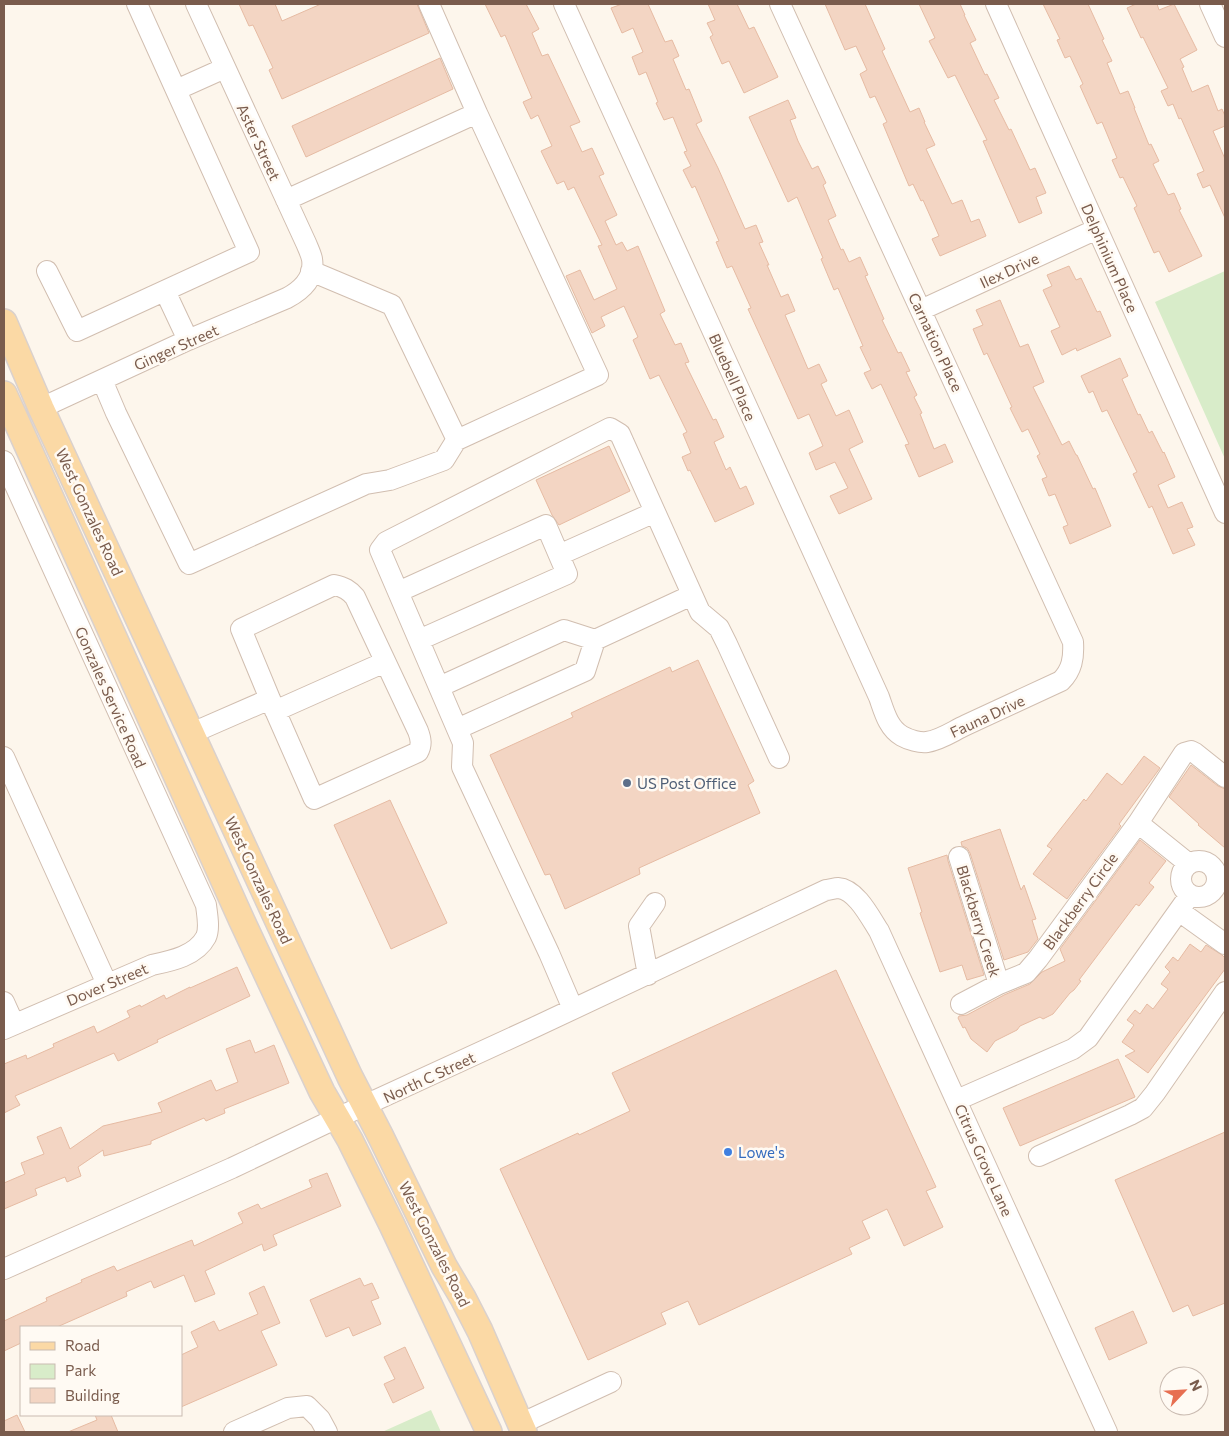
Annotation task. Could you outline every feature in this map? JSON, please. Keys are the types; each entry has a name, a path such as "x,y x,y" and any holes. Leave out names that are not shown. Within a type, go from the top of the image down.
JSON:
{"main road":[{"name":"West Gonzales Road","path":"4,322 350,1077 444,1266 480,1331 516,1429"},
{"name":"West Gonzales Road","path":"4,394 242,921 322,1092 350,1140 392,1224 489,1432"}],"street":[{"path":"48,271 77,331 249,252 137,4"},
{"name":"Aster Street","path":"196,4 309,251 312,259 309,277"},
{"path":"102,380 189,564 366,484 390,480 444,460 457,439 598,375 477,113 429,4"},
{"name":"Bluebell Place","path":"564,4 879,697 887,719 894,730 912,740"},
{"name":"Carnation Place","path":"780,4 1071,637 1072,661 1070,669 1061,681"},
{"name":"Delphinium Place","path":"996,4 1225,513"},
{"path":"1210,4 1225,37"},
{"path":"176,90 225,68"},
{"path":"286,200 477,113"},
{"name":"Ilex Drive","path":"921,310 1097,229"},
{"path":"309,277 392,305 457,439"},
{"name":"Ginger Street","path":"42,408 188,340 298,293 309,277"},
{"path":"165,290 188,340"},
{"path":"573,1009 462,767 463,743 380,550 386,542 610,428 620,434 696,603 718,628 727,644 779,758"},
{"name":"Gonzales Service Road","path":"4,461 206,905 207,936"},
{"path":"559,555 655,512"},
{"path":"398,592 546,526 559,555 567,574 419,640"},
{"path":"334,585 348,590 355,597 418,731 420,748 418,752 314,799 272,705 241,629 334,585"},
{"path":"439,687 564,630 595,640 696,603"},
{"path":"457,729 584,671 595,640"},
{"path":"192,733 385,662"},
{"name":"Fauna Drive","path":"912,740 925,742 938,739 1061,681"},
{"path":"1189,864 1138,823 1184,753 1191,751 1195,753 1225,777"},
{"path":"4,757 107,984"},
{"name":"Blackberry Circle","path":"961,1004 998,984 1026,973 1138,823"},
{"name":"Blackberry Creek","path":"959,857 998,984"},
{"path":"957,1100 1073,1049 1088,1038 1185,903 1207,896 1212,892 1217,881 1214,870 1206,862 1200,861 1189,864 1184,868 1180,880 1185,903 1225,944"},
{"name":"North C Street","path":"4,1269 232,1168 648,975 826,890 838,888 852,894"},
{"name":"Citrus Grove Lane","path":"852,894 863,906 879,931 1107,1432"},
{"path":"648,975 639,926 655,903"},
{"name":"Dover Street","path":"9,1027 152,965 176,960 194,950 207,936"},
{"path":"1039,1156 1130,1116 1143,1108 1225,992"},
{"path":"4,1002 9,1027"},
{"path":"516,1429 611,1382"},
{"path":"234,1432 288,1408 307,1406 320,1418 327,1432"}],"green space":[{"path":"1225,271 1225,459 1155,302"},
{"path":"431,1410 441,1432 382,1432"}],"building":[{"path":"239,4 275,4 282,21 321,4 417,4 429,33 282,99 269,70 273,68 253,25 249,26"},
{"path":"485,4 526,4 539,29 532,33 542,56 548,54 580,122 570,126 582,152 592,148 604,174 599,176 617,215 605,221 616,245 622,242 627,251 638,246 665,311 660,314 675,345 681,343 689,362 685,363 713,420 716,419 724,437 714,442 726,470 730,467 740,489 746,486 754,504 715,522 682,457 691,453 683,434 687,432 659,375 650,379 633,340 638,337 624,306 601,317 605,326 592,333 566,276 580,270 594,300 617,289 598,246 602,245 574,187 568,190 564,181 557,184 541,151 552,146 538,115 531,119 523,102 532,98 505,35 501,37"},
{"path":"622,4 648,4 665,42 672,40 679,56 673,59 686,90 689,89 702,121 696,124 745,229 756,225 763,242 759,243 781,297 788,294 795,311 785,315 808,369 819,364 827,381 821,384 836,416 849,410 863,442 849,449 872,499 839,514 830,496 848,488 835,462 816,470 809,453 823,446 809,414 798,419 748,309 751,308 732,266 727,268 716,242 719,241 695,186 692,188 683,170 691,166 684,152 687,151 673,117 664,120 656,103 658,102 646,72 639,75 632,57 643,52 633,28 622,33 611,8"},
{"path":"708,4 737,4 749,29 754,27 778,77 744,93 729,61 722,64 710,37 713,35 707,23 715,20"},
{"path":"825,4 865,4 885,49 882,51 910,112 919,108 935,145 926,149 952,204 962,200 971,222 979,219 986,236 940,256 932,239 939,236 923,200 921,201 913,184 909,186 883,124 887,122 875,96 870,98 860,74 867,70 856,46 845,50"},
{"path":"919,4 960,4 976,40 970,43 985,75 987,74 999,98 994,100 1009,130 1011,129 1030,170 1035,168 1046,193 1036,197 1042,213 1019,223 983,141 987,140 955,75 948,78 929,41 935,38"},
{"path":"1043,4 1088,4 1112,61 1107,63 1120,94 1128,91 1149,145 1151,144 1159,161 1153,164 1168,195 1174,193 1181,209 1179,210 1202,256 1169,272 1159,251 1154,253 1134,208 1137,206 1123,177 1120,178 1112,160 1117,158 1102,122 1097,124 1080,86 1083,84 1070,56 1065,58 1057,40 1060,39"},
{"path":"1136,4 1157,4 1159,10 1174,4 1197,50 1180,59 1192,92 1208,85 1218,111 1222,109 1225,116 1225,126 1213,131 1225,159 1225,218 1210,185 1203,188 1197,174 1204,171 1181,118 1179,119 1173,104 1168,106 1161,91 1168,88 1127,8"},
{"path":"440,58 453,89 306,157 292,126"},
{"path":"788,100 796,118 790,120 798,141 812,169 818,166 826,183 823,185 836,216 828,220 841,250 843,249 849,262 860,257 868,275 865,276 884,319 882,320 898,353 901,352 910,371 906,372 917,395 914,397 922,413 920,414 934,449 945,444 953,462 919,477 905,445 909,444 881,384 872,389 864,373 871,370 860,347 863,346 838,288 834,290 821,259 823,258 797,197 788,202 749,117"},
{"path":"1069,266 1076,280 1081,278 1097,312 1100,311 1111,336 1077,351 1076,348 1062,355 1051,331 1060,327 1043,290 1052,286 1047,275"},
{"path":"1000,300 1020,347 1028,344 1044,382 1033,387 1062,445 1069,441 1077,455 1093,489 1095,488 1111,526 1070,544 1063,527 1068,525 1055,494 1049,496 1042,479 1047,477 1037,456 1040,454 1028,429 1022,432 987,353 984,355 973,329 983,325 976,310"},
{"path":"1120,358 1128,376 1122,379 1138,415 1140,414 1149,433 1152,431 1175,477 1158,485 1168,508 1182,502 1193,527 1187,529 1195,545 1173,554 1152,506 1149,508 1133,474 1137,472 1107,410 1102,412 1093,391 1089,393 1081,376"},
{"path":"609,446 630,491 559,525 552,515 536,480"},
{"name":"US Post Office","path":"698,660 754,781 748,785 760,813 639,868 640,874 565,909 550,874 545,875 490,755 573,717 571,713 670,667 672,672"},
{"path":"1144,756 1160,768 1119,824 1121,826 1067,899 1033,874 1052,849 1047,846 1084,799 1086,801 1107,773 1122,785"},
{"path":"1191,765 1218,786 1225,789 1225,848 1169,797"},
{"path":"390,800 447,923 391,949 334,825"},
{"path":"1000,829 1021,890 1024,885 1036,919 1032,920 1038,939 1028,952 1004,960 970,853 967,848 962,846 961,842"},
{"path":"1140,840 1166,861 1149,883 1154,887 1139,906 1136,904 1079,980 1081,981 1053,1014 1043,1019 1040,1017 1020,1026 1017,1030 995,1041 987,1052 971,1039 965,1027 963,1028 958,1018 959,1016 967,1015 1004,995 1030,984 1042,972 1065,961 1060,949"},
{"path":"947,855 984,975 967,980 962,965 940,972 920,913 922,912 908,868"},
{"path":"1190,944 1201,952 1206,945 1222,955 1225,958 1225,969 1148,1073 1125,1056 1135,1051 1122,1042 1134,1025 1127,1020 1135,1010 1140,1014 1147,1004 1153,1009 1168,989 1161,984 1170,972 1165,967 1173,957 1178,961"},
{"path":"237,967 250,996 157,1040 158,1042 118,1061 114,1053 15,1096 20,1105 4,1113 4,1064 26,1055 27,1059 54,1047 53,1044 94,1026 97,1033 130,1017 127,1011 140,1005 141,1007 164,995 166,999"},
{"name":"Lowe's","path":"836,970 936,1187 926,1191 943,1227 904,1246 887,1209 862,1221 870,1238 849,1248 852,1254 699,1325 688,1301 661,1313 666,1324 588,1360 500,1169 630,1111 612,1073"},
{"path":"250,1040 255,1053 274,1045 289,1083 224,1109 225,1113 206,1121 204,1118 151,1141 151,1144 104,1156 103,1150 78,1167 81,1176 67,1182 65,1177 35,1189 37,1195 4,1209 4,1183 25,1174 21,1163 44,1154 37,1137 61,1127 70,1149 103,1126 162,1112 158,1103 211,1080 216,1091 238,1082 226,1049"},
{"path":"1118,1059 1135,1097 1020,1146 1003,1108"},
{"path":"1225,1132 1225,1303 1193,1316 1188,1305 1173,1312 1115,1180"},
{"path":"327,1173 341,1206 273,1235 277,1245 264,1251 262,1244 205,1271 215,1294 195,1302 184,1275 154,1288 151,1281 126,1292 127,1296 59,1326 20,1326 20,1343 4,1351 4,1321 47,1301 46,1298 82,1282 81,1280 114,1266 117,1271 192,1240 194,1246 243,1223 238,1213 258,1204 261,1209 312,1187 309,1180"},
{"path":"360,1278 364,1286 372,1283 379,1298 371,1301 381,1324 353,1336 349,1327 326,1337 310,1300"},
{"path":"264,1286 280,1323 261,1331 277,1365 182,1407 182,1355 198,1347 191,1332 214,1321 219,1331 258,1314 249,1293"},
{"path":"1133,1311 1147,1343 1109,1360 1095,1328"},
{"path":"405,1347 424,1388 393,1403 384,1384 395,1379 384,1357"},
{"path":"17,1415 25,1432 4,1432 4,1421"},
{"path":"95,1416 111,1416 118,1432 68,1432 97,1420"}],"place":[{"name":"US Post Office","path":"627,783"},
{"name":"Lowe's","path":"728,1152"}]}
